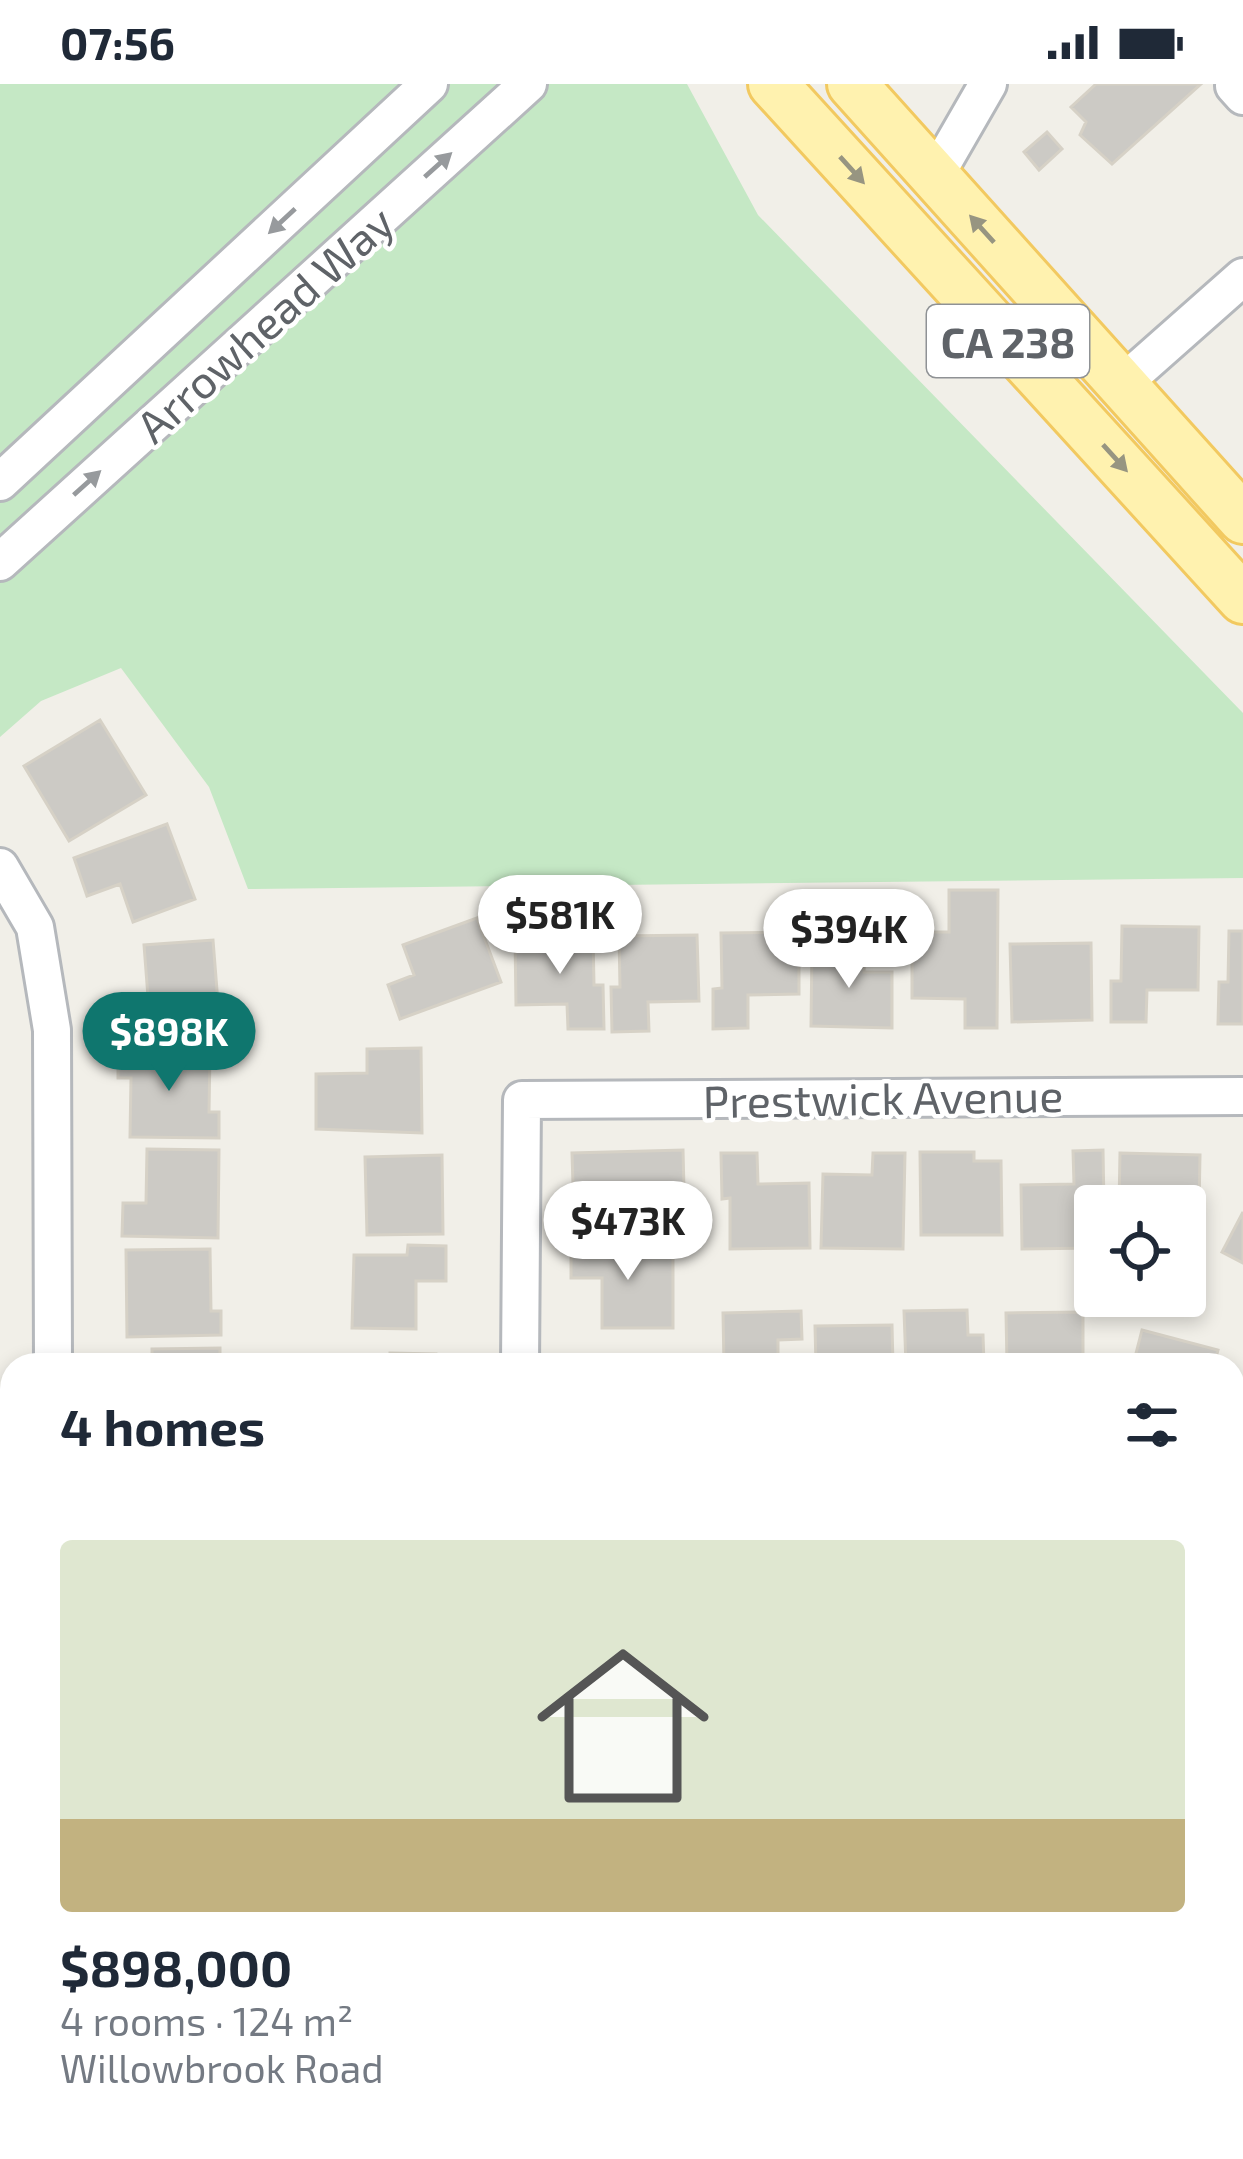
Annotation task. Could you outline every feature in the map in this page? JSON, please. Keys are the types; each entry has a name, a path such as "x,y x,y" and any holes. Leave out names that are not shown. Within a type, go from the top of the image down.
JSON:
{"main road":[{"name":"CA 238","path":"773,84 1243,598"},
{"name":"CA 238","path":"852,84 1240,509"}],"street":[{"name":"Arrowhead Way","path":"0,482 429,84"},
{"name":"Arrowhead Way","path":"0,562 528,84"},
{"path":"934,176 988,84"},
{"path":"1122,383 1243,277"},
{"path":"0,867 35,927 52,1030 53,1353"},
{"name":"Prestwick Avenue","path":"520,1353 522,1100 1243,1096"}],"green space":[{"path":"0,84 687,84 758,215 1243,713 1243,878 248,889 209,787 121,668 41,701 0,737"}],"building":[{"path":"1096,84 1201,84 1112,164 1080,135 1086,122 1071,107"},
{"path":"1047,132 1062,149 1039,170 1024,152"},
{"path":"100,720 146,795 69,841 24,766"},
{"path":"167,824 195,899 133,922 120,884 87,896 74,858"},
{"path":"949,890 998,890 997,1028 965,1028 965,999 912,998 912,932 949,932"},
{"path":"477,918 501,982 400,1019 388,985 414,975 403,945"},
{"path":"1122,926 1199,927 1198,990 1147,990 1146,1022 1111,1022 1111,981 1121,981"},
{"path":"1229,931 1243,931 1243,1024 1218,1024 1219,982 1228,982"},
{"path":"799,932 799,994 748,995 748,1028 713,1029 713,989 722,988 721,933"},
{"path":"593,935 594,985 603,985 604,1029 568,1029 567,1004 516,1005 515,936"},
{"path":"697,935 699,1001 648,1002 649,1031 612,1032 611,987 620,987 619,936"},
{"path":"213,940 220,1028 128,1035 125,999 148,997 144,945"},
{"path":"1091,943 1092,1020 1012,1022 1010,944"},
{"path":"812,947 865,948 864,972 892,972 892,1028 811,1026"},
{"path":"421,1048 422,1133 316,1129 316,1074 367,1073 367,1049"},
{"path":"118,1050 210,1051 209,1112 219,1112 219,1138 130,1137 131,1078 118,1078"},
{"path":"147,1149 219,1150 218,1238 122,1236 123,1203 146,1203"},
{"path":"683,1150 684,1190 650,1191 651,1214 574,1217 572,1153"},
{"path":"1103,1150 1104,1185 1074,1185 1074,1248 1022,1249 1021,1185 1074,1184 1073,1151"},
{"path":"920,1152 974,1152 974,1161 1001,1161 1002,1235 921,1235"},
{"path":"721,1153 757,1153 758,1184 809,1183 810,1248 730,1249 730,1198 722,1199"},
{"path":"873,1153 905,1153 903,1249 821,1248 823,1174 872,1175"},
{"path":"1120,1153 1200,1155 1199,1185 1119,1185"},
{"path":"442,1155 443,1234 367,1235 365,1157"},
{"path":"1243,1212 1243,1263 1222,1252"},
{"path":"571,1240 614,1240 614,1249 673,1250 673,1328 602,1328 602,1278 571,1278"},
{"path":"408,1245 446,1246 446,1281 416,1281 416,1329 352,1328 354,1255 407,1255"},
{"path":"210,1249 211,1311 221,1311 221,1335 127,1337 126,1250"},
{"path":"967,1310 968,1335 983,1335 984,1353 906,1353 904,1311"},
{"path":"801,1311 802,1339 778,1340 778,1353 724,1353 723,1313"},
{"path":"1074,1312 1074,1317 1083,1317 1083,1353 1007,1353 1006,1313"},
{"path":"892,1325 893,1353 816,1353 815,1326"},
{"path":"1142,1330 1218,1350 1217,1353 1136,1353"},
{"path":"220,1348 220,1353 152,1353 152,1349"}]}
